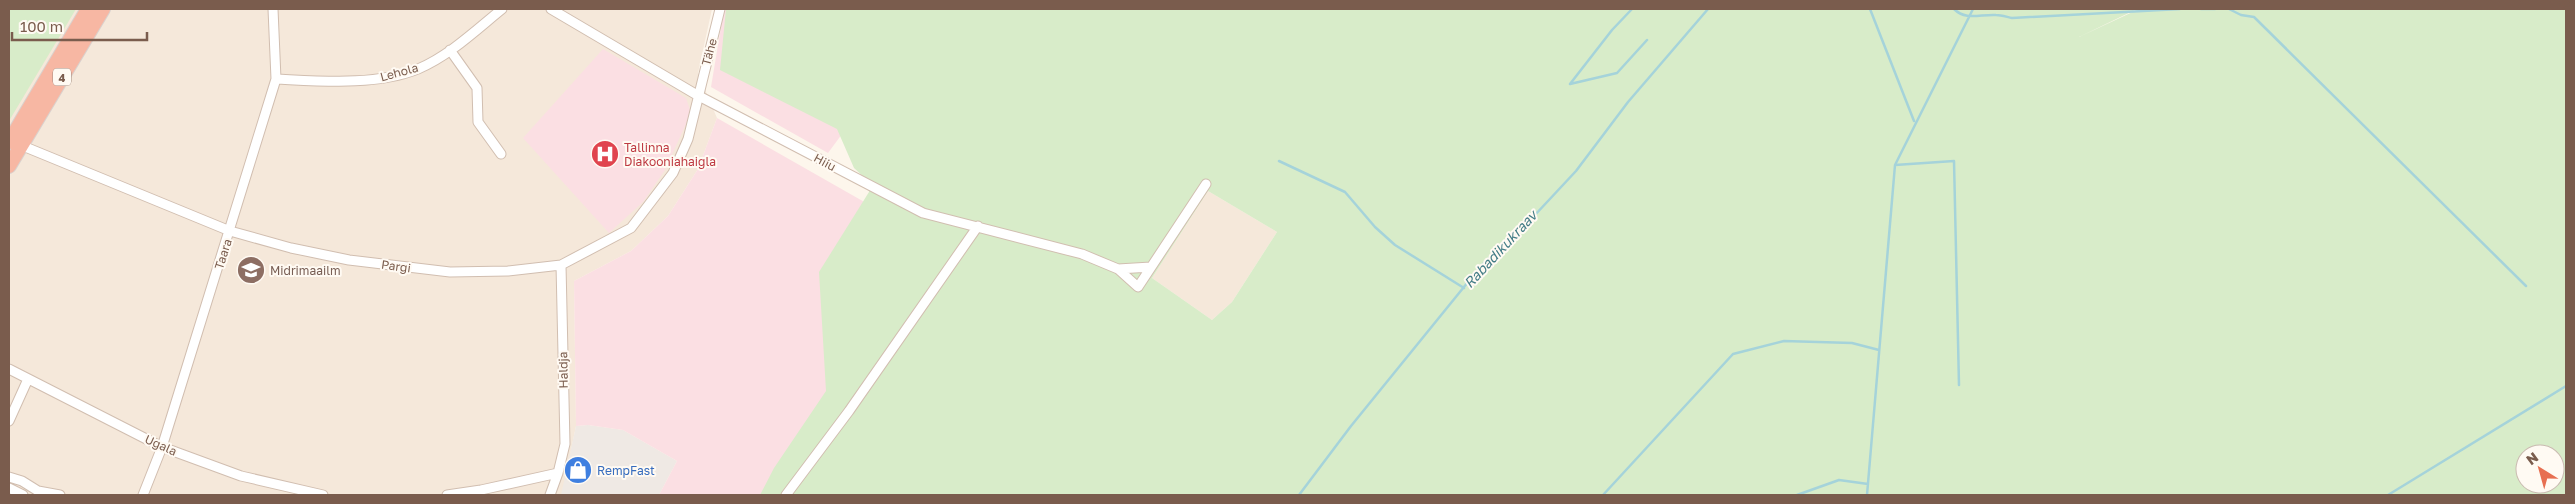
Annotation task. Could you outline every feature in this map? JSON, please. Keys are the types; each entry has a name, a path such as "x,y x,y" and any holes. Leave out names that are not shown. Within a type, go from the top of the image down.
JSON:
{"highway":[{"name":"4","path":"9,166 13,143 88,9"},
{"name":"4","path":"13,143 103,9"}],"street":[{"name":"Taara","path":"143,495 162,447 276,79 273,9"},
{"name":"Lehola","path":"276,79 329,81 376,78 417,69 450,50 502,9"},
{"name":"Hiiu","path":"551,9 697,95 923,213 1082,254 1118,269 1138,287 1206,184"},
{"name":"Tähe","path":"697,95 720,9"},
{"path":"450,50 477,88 478,122 501,154"},
{"name":"Pargi","path":"13,143 230,231 291,248 409,268 450,272 508,271 561,265 631,228 673,173 688,139 697,95"},
{"path":"786,495 853,405 978,226"},
{"name":"Haldja","path":"550,495 565,444 561,265"},
{"name":"Hiiu","path":"1118,269 1151,267"},
{"name":"Ugala","path":"9,369 162,447 241,476 323,495"},
{"path":"9,421 28,379"},
{"path":"447,495 558,473"},
{"path":"9,477 22,481 38,491 60,495"},
{"path":"9,488 22,495"}],"shaded area":[{"path":"9,9 712,9 698,73 717,118 698,169 668,216 631,251 574,281 576,426 562,495 9,495"},
{"path":"724,9 903,9 873,92 828,153 711,87"},
{"name":"Tallinna Diakooniahaigla","path":"603,49 686,98 691,113 665,170 643,202 609,233 523,138"},
{"path":"717,118 954,253 778,495 659,495 677,461 623,430 588,425 576,426 574,281 631,251 668,216 698,169"},
{"path":"1208,191 1277,232 1232,302 1212,320 1152,278"},
{"path":"588,425 623,430 677,461 659,495 561,495 576,426"}],"green space":[{"path":"9,9 76,9 9,121"},
{"path":"726,9 2137,9 2079,37 2139,9 2566,9 2566,495 760,495 774,468 826,391 819,272 869,192 868,181 854,168 837,129 720,70","holes":["1208,191 1277,232 1232,302 1212,320 1152,278"]}],"waterway":[{"path":"1632,9 1612,30 1570,84 1617,73 1647,40"},
{"name":"Rabadikukraav","path":"1299,495 1351,426 1481,266 1534,216 1576,171 1628,102 1708,9"},
{"path":"1870,9 1914,121"},
{"path":"1954,9 1968,16 1998,15 2012,18 2180,9"},
{"path":"1867,495 1895,165 1973,9"},
{"path":"2201,9 2215,9"},
{"path":"2229,9 2241,15 2254,17 2526,286"},
{"path":"1279,161 1345,192 1375,227 1395,245 1464,288"},
{"path":"1895,165 1954,161 1959,385"},
{"path":"1603,495 1733,354 1784,341 1852,343 1879,350"},
{"path":"2388,495 2566,386"},
{"path":"1797,495 1839,480 1868,484"}],"place":[{"name":"Tallinna Diakooniahaigla","path":"605,154"},
{"name":"Midrimaailm","path":"251,270"},
{"name":"RempFast","path":"578,470"}]}
